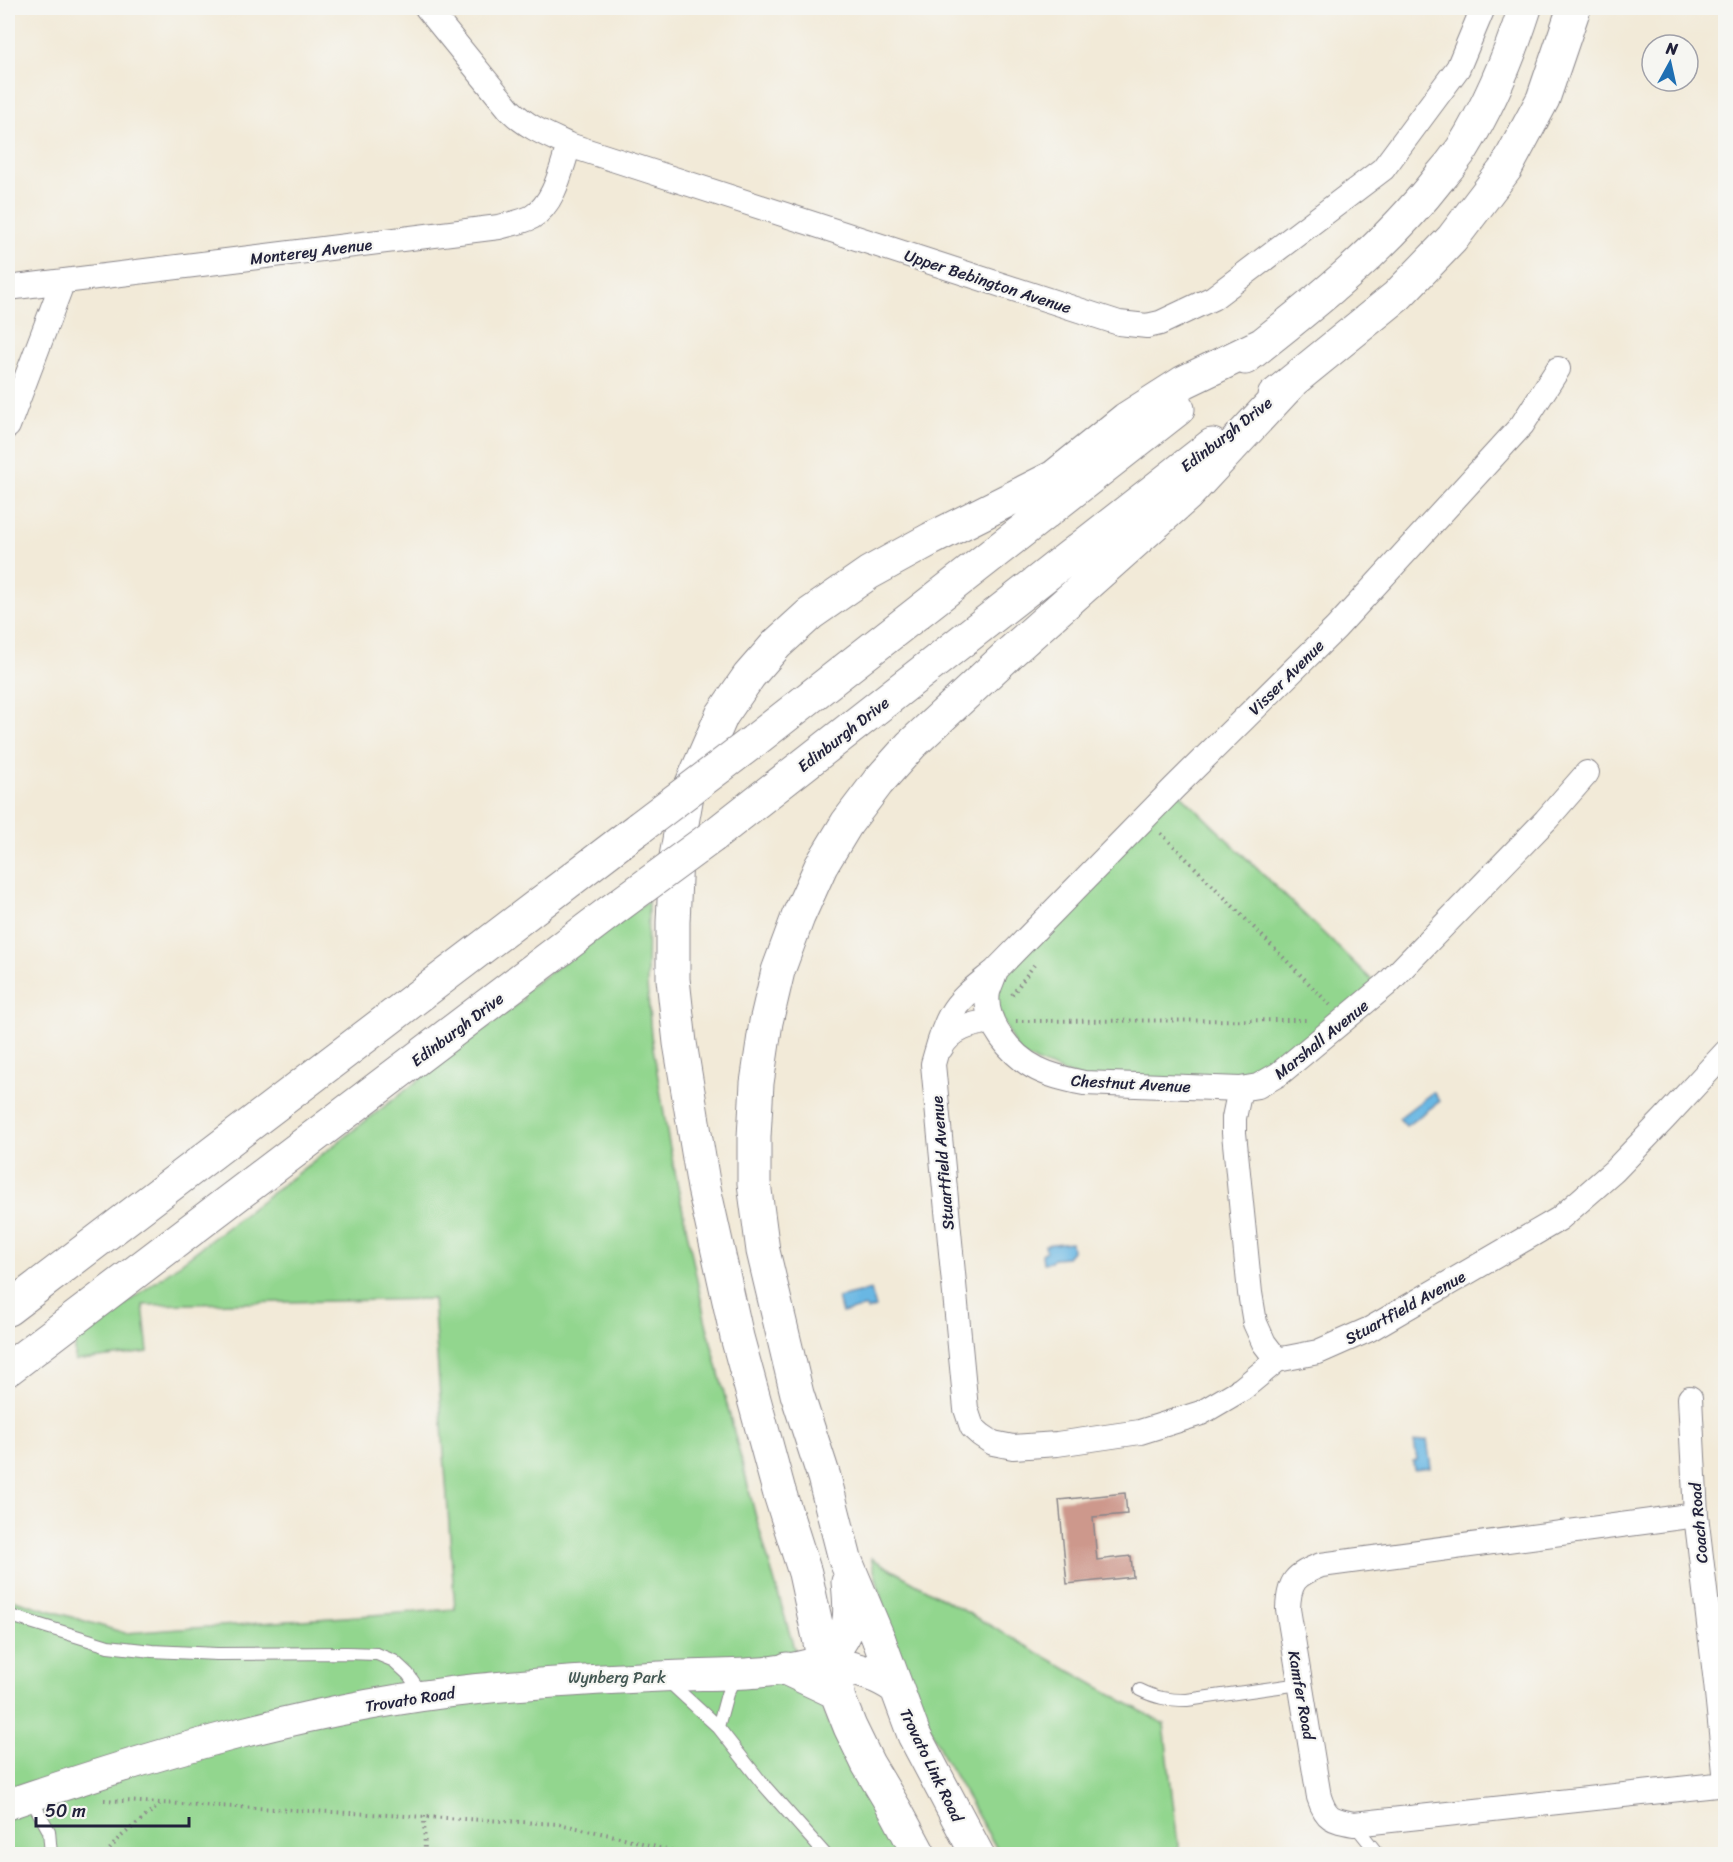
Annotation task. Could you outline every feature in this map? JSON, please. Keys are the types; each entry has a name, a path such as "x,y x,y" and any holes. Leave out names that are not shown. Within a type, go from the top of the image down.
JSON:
{"main road":[{"path":"8,1309 754,741 1261,345 1356,266 1416,208 1461,151 1493,92 1510,54 1525,8"},
{"name":"Edinburgh Drive","path":"8,1369 712,836 1291,383 1397,296 1452,239 1506,168 1543,99 1574,8"},
{"path":"919,1854 868,1764 850,1727 824,1661 805,1573 779,1491 737,1337 704,1188 680,1043 673,979 676,857 687,795 722,715 749,676 777,644 810,614 869,573 1054,477 1126,420 1184,382 1261,345"},
{"path":"824,1661 841,1643 850,1620 845,1559 824,1477 797,1394 763,1251 754,1183 757,1083 766,1022 778,971 798,916 821,866 847,823 878,782 911,745 995,666 1186,496 1291,383"},
{"name":"Trovato Link Road","path":"845,1559 879,1640 914,1735 978,1854"},
{"path":"824,1661 876,1676 895,1687"},
{"path":"787,1669 838,1693"}],"street":[{"name":"Upper Bebington Avenue","path":"427,8 522,123 569,145 1119,323 1147,326 1160,323 1213,297 1383,169 1458,68 1483,8"},
{"name":"Monterey Avenue","path":"8,288 499,226 530,218 541,209 556,184 569,145"},
{"path":"8,426 63,281"},
{"name":"Visser Avenue","path":"996,970 1344,619 1522,425 1558,369"},
{"name":"Marshall Avenue","path":"1240,1089 1266,1082 1387,984 1546,820 1587,773"},
{"name":"Chestnut Avenue","path":"996,970 988,992 988,1010 992,1022 1011,1052 1042,1071 1059,1078 1084,1083 1240,1089"},
{"name":"Stuartfield Avenue","path":"996,970 951,1012 933,1064 966,1409 972,1427 981,1435 993,1443 1013,1447 1057,1444 1140,1432 1201,1413 1242,1389 1277,1360 1318,1352 1370,1329 1559,1219 1621,1164 1725,1052"},
{"path":"933,1064 945,1040 962,1028 992,1022"},
{"path":"1240,1089 1234,1118 1234,1133 1250,1293 1255,1323 1264,1343 1277,1360"},
{"name":"Coach Road","path":"1690,1398 1696,1515 1721,1682 1725,1783"},
{"name":"Kamfer Road","path":"1696,1515 1321,1565 1294,1579 1288,1591 1288,1609 1319,1797 1323,1810 1328,1817 1334,1820 1354,1824 1725,1783"},
{"name":"Trovato Road","path":"18,1800 137,1761 214,1739 326,1713 423,1695 559,1680 737,1674 787,1669 824,1661"}],"lane":[{"path":"8,1615 108,1646 152,1651 216,1654 377,1654 394,1661 408,1674 423,1695"},
{"path":"718,1727 727,1694 737,1674"},
{"path":"662,1676 718,1727 762,1783 825,1854"},
{"path":"1140,1690 1155,1698 1187,1700 1300,1684"},
{"path":"18,1800 49,1830 51,1854"},
{"path":"1354,1824 1377,1854"}],"path":[{"path":"1146,818 1345,1020"},
{"path":"992,1022 1345,1020"},
{"path":"96,1800 559,1824 624,1838 681,1854"},
{"path":"106,1854 118,1839 162,1803"},
{"path":"424,1816 425,1854"}],"green space":[{"path":"1174,788 1381,989 1274,1082 1092,1083 1019,1055 990,992"},
{"name":"Wynberg Park","path":"648,901 647,984 651,1035 668,1138 705,1319 757,1521 793,1645 841,1748 896,1854 8,1854 8,1598 125,1633 455,1609 433,1299 143,1305 148,1352 75,1361 75,1341 173,1269 524,999 520,994"},
{"path":"871,1558 1164,1724 1179,1854 1000,1854 943,1756 910,1683 887,1621"}],"water":[{"path":"1433,1092 1440,1101 1406,1126 1399,1118"},
{"path":"1071,1242 1072,1251 1067,1257 1054,1258 1051,1262 1043,1263 1042,1254 1046,1251 1045,1245"},
{"path":"871,1290 876,1308 867,1310 865,1307 842,1313 838,1298"},
{"path":"1427,1440 1431,1468 1414,1470 1413,1461 1417,1460 1414,1442"}],"building":[{"path":"1125,1493 1127,1514 1093,1517 1097,1560 1131,1556 1133,1577 1067,1584 1059,1500"}]}
